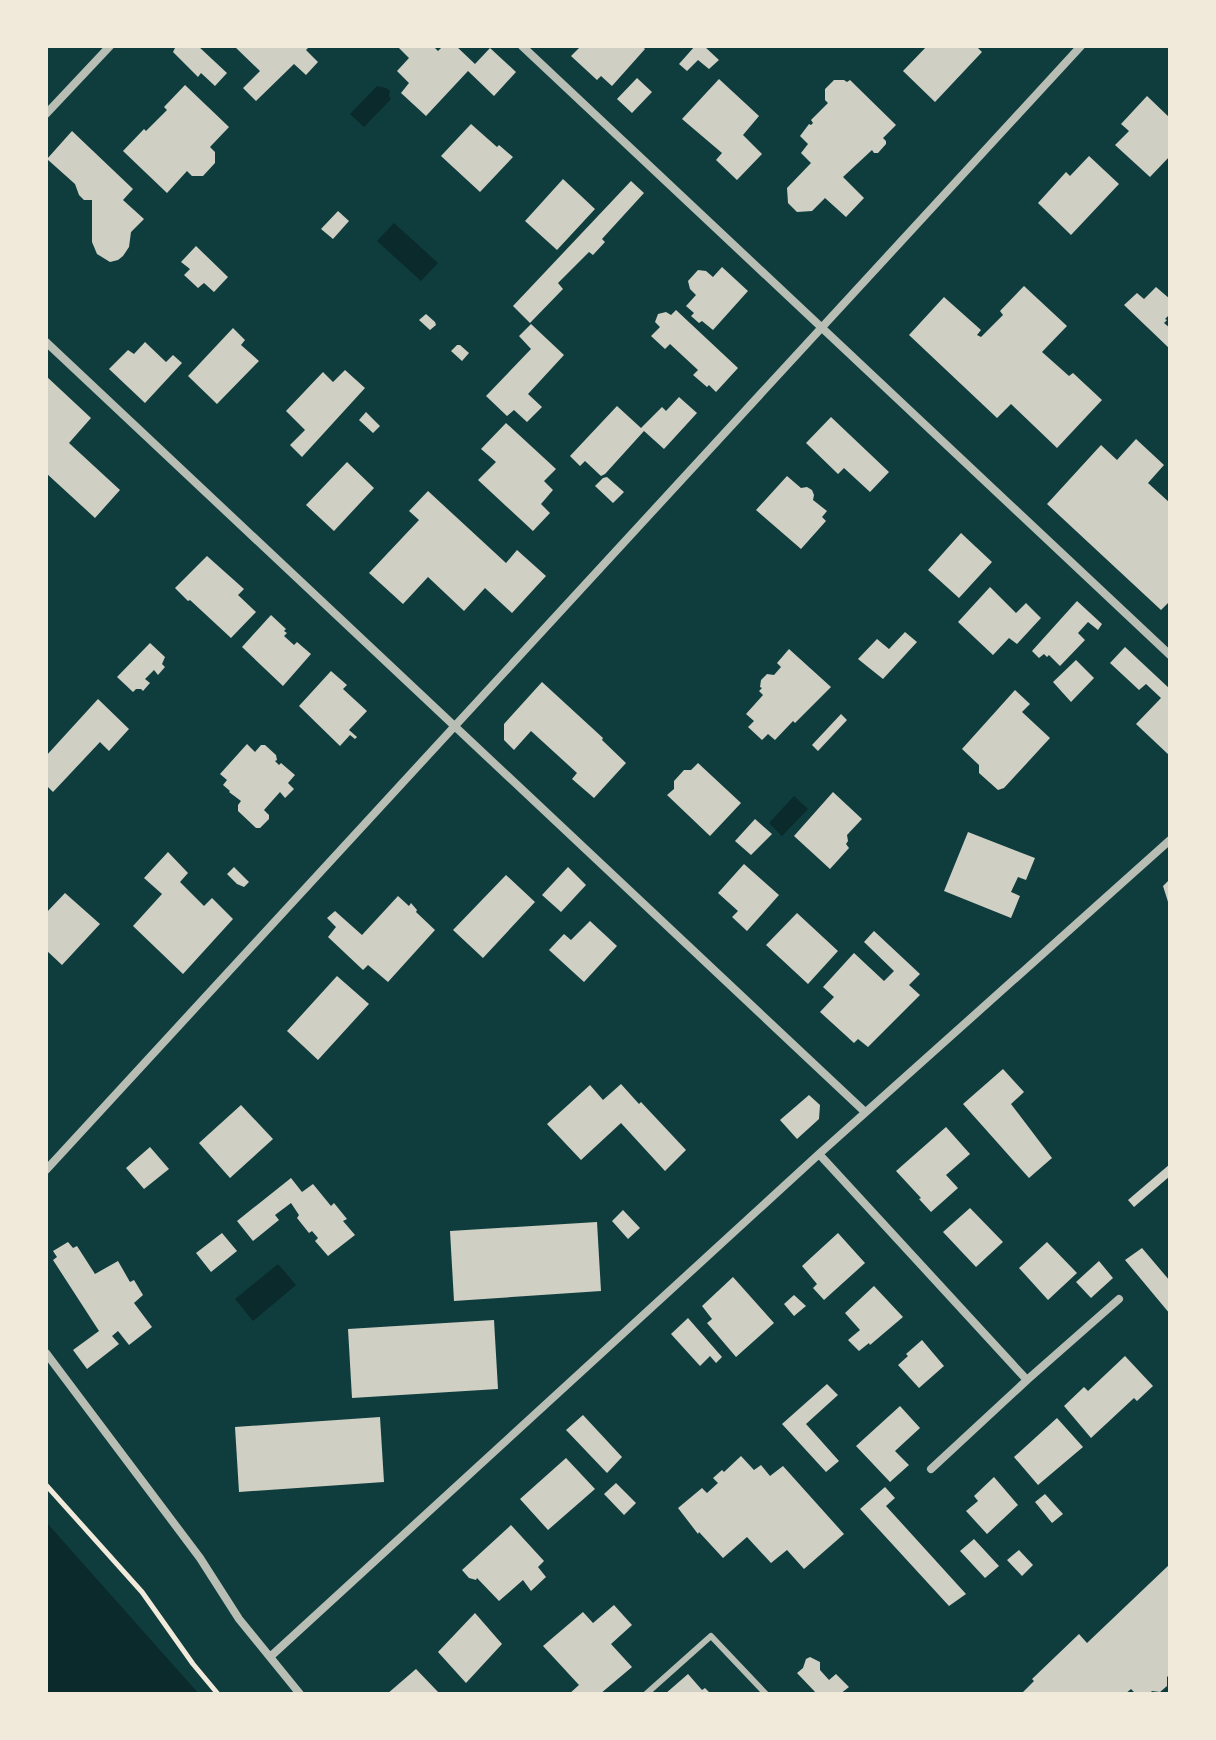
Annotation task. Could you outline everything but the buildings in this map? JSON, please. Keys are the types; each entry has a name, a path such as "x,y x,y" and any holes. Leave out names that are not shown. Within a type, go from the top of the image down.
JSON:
{"street":[{"path":"46,114 110,46"},
{"path":"522,46 1170,655"},
{"path":"46,1170 1081,46"},
{"path":"46,342 865,1112"},
{"path":"270,1657 865,1112 1170,840"},
{"path":"819,1154 1027,1380"},
{"path":"931,1469 1119,1299"},
{"path":"46,1353 200,1558 239,1619 300,1694"}],"lane":[{"path":"646,1694 711,1636 766,1694"}],"path":[{"path":"46,1485 142,1592 218,1694"}],"water":[{"path":"377,86 390,91 391,99 364,127 350,114"},
{"path":"394,223 438,263 421,281 377,241"},
{"path":"794,796 808,809 782,836 769,823"},
{"path":"278,1264 296,1285 253,1321 235,1299"},
{"path":"46,1522 199,1694 46,1694"}]}
